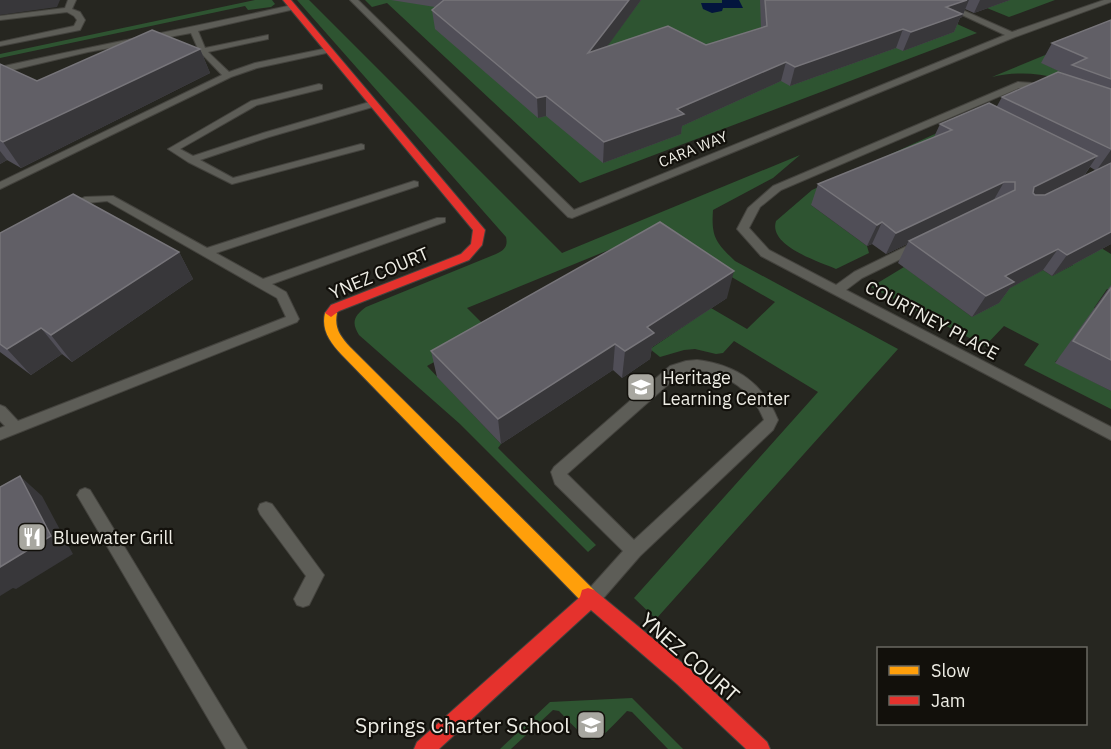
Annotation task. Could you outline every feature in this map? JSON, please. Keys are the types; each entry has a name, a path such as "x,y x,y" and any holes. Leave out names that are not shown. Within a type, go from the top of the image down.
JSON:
{"street":[{"name":"YNEZ COURT","path":"289,3 479,230 480,238 477,247 465,257 335,308 330,313 328,323 332,334 355,361 591,599 684,677 760,749"},
{"path":"424,749 591,599"}],"lane":[{"path":"68,10 72,0"},
{"name":"CARA WAY","path":"354,0 572,215 1012,35 1111,0"},
{"path":"934,0 1012,35"},
{"path":"0,70 88,50 194,30 289,3"},
{"path":"0,18 68,10 78,14 81,20 77,28 0,44"},
{"path":"194,30 208,58 228,75"},
{"path":"204,51 265,37"},
{"path":"0,186 228,75 255,66 328,50"},
{"name":"COURTNEY PLACE","path":"1054,88 1018,85 967,112 777,188 756,203 747,216 744,229 765,253 1111,434"},
{"path":"319,87 254,103 173,149 232,182 361,147"},
{"path":"192,160 266,135 373,104"},
{"path":"206,252 414,184"},
{"path":"0,434 293,319 282,295 109,198 85,200 57,215"},
{"path":"261,284 441,220"},
{"path":"837,291 858,275 933,239"},
{"path":"591,599 634,551 768,426 771,420 764,402 754,390 716,368 704,364 693,364 675,370 559,472 560,480 634,551"},
{"path":"0,411 15,428"},
{"path":"85,495 237,749"},
{"path":"266,508 316,575 303,599"}],"green space":[{"path":"255,0 272,0 275,4 271,7 248,10 245,6 0,58 0,54"},
{"path":"297,0 309,0 562,253 800,155 773,178 713,210 716,239 735,261 898,349 656,619 634,598 818,392 734,341 723,353 716,354 695,349 660,357 650,349 711,308 747,329 775,302 671,242 638,238 467,308 490,331 427,366 501,444 498,448 596,545 588,552 460,424 359,335 355,320 366,307 499,252 507,243 506,237"},
{"path":"365,0 904,0 977,33 580,183 387,3 372,7"},
{"path":"967,0 1055,0 1009,17"},
{"path":"1111,28 1042,63 1096,88 1032,74 1006,74 992,77"},
{"path":"959,123 1052,218 1111,254 1111,290 1107,289 1094,308 1105,313 1055,362 1111,391 1111,409 1024,365 1039,344 1004,326 985,346 871,287 904,267 972,317 991,298 1043,270 1052,276 1073,265 811,205 867,246 869,253 836,269 807,257 779,238 776,221 812,190"},
{"path":"632,698 683,749 668,749 632,712 627,711 599,738 593,740 587,738 559,711 553,710 511,749 500,749 550,702"}],"water":[{"path":"722,0 739,0 743,8 723,8 722,11 712,13 703,9 701,3 722,3"}],"building":[{"path":"444,0 629,0 588,53 668,26 706,45 767,26 765,0 967,0 946,7 962,14 911,32 903,29 795,67 786,62 677,109 684,114 604,142 546,96 537,98 432,10"},
{"path":"1111,20 1111,79 1072,65 1087,58 1052,43"},
{"path":"152,30 200,49 3,142 0,140 0,64 37,81"},
{"path":"1058,72 1111,89 1111,149 1002,97"},
{"path":"989,103 1097,156 1034,187 1035,195 1045,195 1111,163 1111,232 1067,255 1058,249 1005,276 1014,282 986,296 909,241 1015,190 1015,182 1004,182 896,233 882,222 877,225 818,184 952,130 940,124"},
{"path":"73,194 179,252 51,335 41,328 7,349 0,344 0,233"},
{"path":"660,222 734,271 647,327 654,333 625,351 615,344 498,419 431,351"},
{"path":"1111,288 1111,360 1073,341"},
{"path":"20,476 51,536 0,567 0,487"}],"traffic: slow":[{"path":"331,313 332,333 345,350 588,596"}],"traffic: jam":[{"path":"287,0 479,230 476,245 465,257 335,308 331,313"},
{"path":"588,596 684,677 760,749"},
{"path":"424,749 591,599"}],"place":[{"name":"Heritage Learning Center","path":"641,387"},
{"name":"Bluewater Grill","path":"32,537"},
{"name":"Springs Charter School","path":"591,725"}]}
